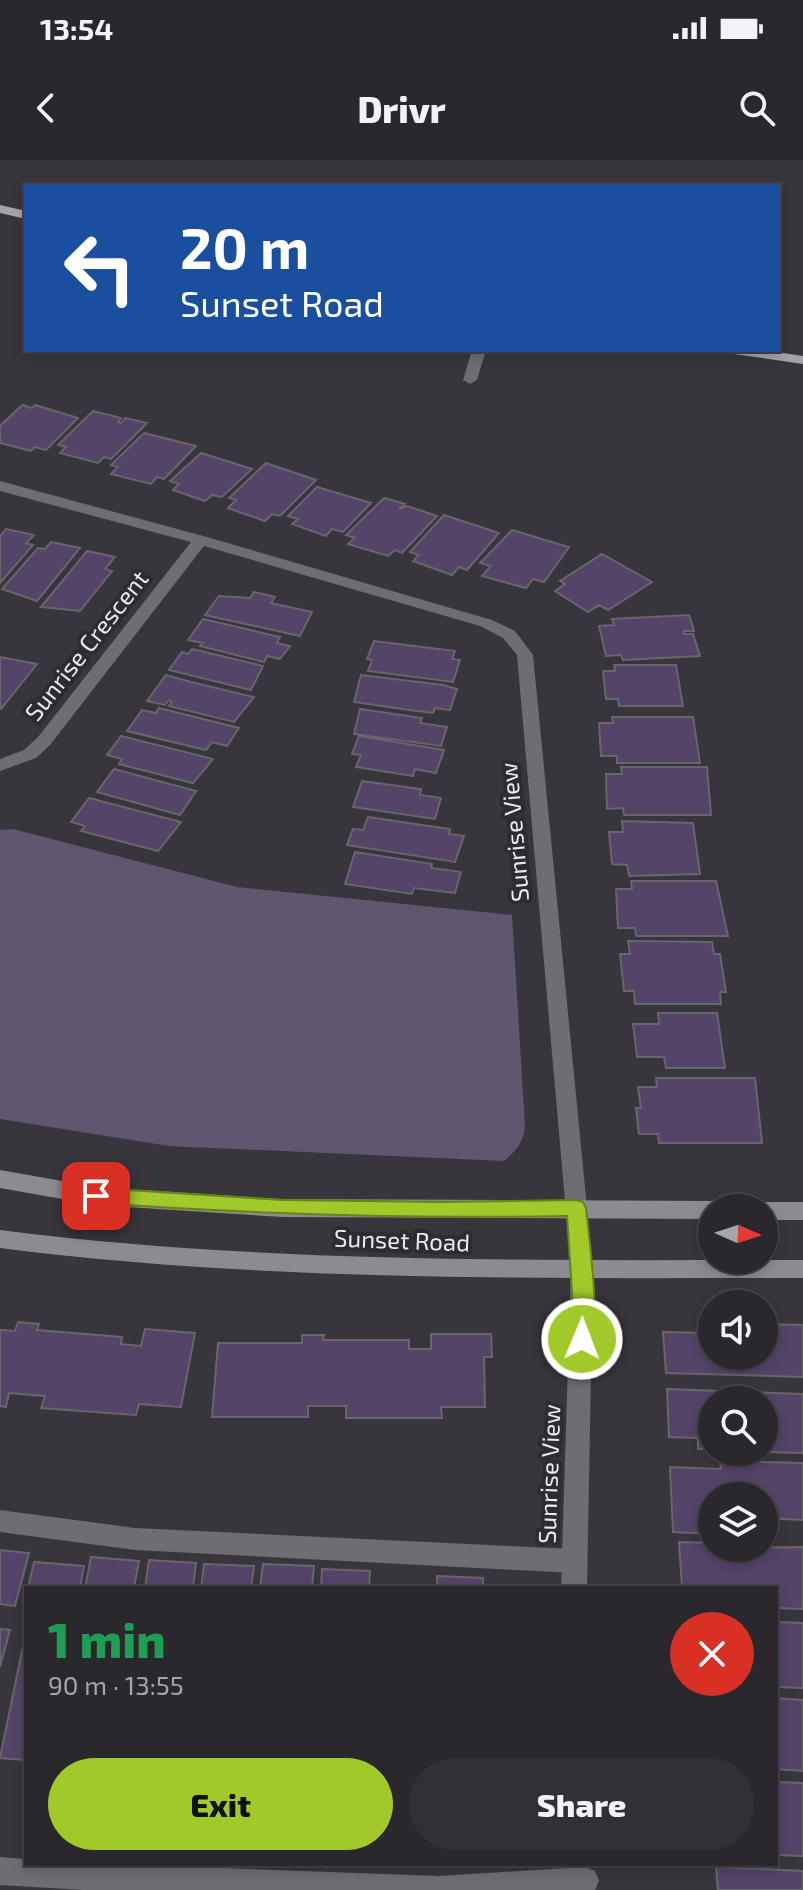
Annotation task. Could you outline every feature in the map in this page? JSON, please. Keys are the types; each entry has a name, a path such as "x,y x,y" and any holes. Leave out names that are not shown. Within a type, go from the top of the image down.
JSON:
{"main road":[{"path":"0,209 24,215"},
{"path":"748,352 803,360"}],"street":[{"path":"470,380 478,352"},
{"name":"Sunrise View","path":"0,486 201,540 486,623 505,630 518,640 525,655 582,1269 574,1586"},
{"name":"Sunrise Crescent","path":"0,765 30,754 44,741 201,540"},
{"name":"Sunset Road","path":"0,1179 96,1196 283,1208 698,1210"},
{"path":"778,1211 803,1211"},
{"name":"Sunset Road","path":"0,1239 164,1259 441,1269 803,1269"},
{"path":"0,1521 135,1539 573,1561"},
{"path":"0,1871 214,1884 439,1890 585,1878"}],"shaded area":[{"path":"13,829 237,887 512,915 525,1126 519,1146 504,1161 169,1146 0,1119 0,830"}],"building":[{"path":"22,405 32,408 35,405 78,418 46,450 35,447 31,451 0,443 0,426"},
{"path":"93,411 121,418 118,422 121,423 125,418 147,423 111,459 104,457 98,463 60,453 66,447 58,445"},
{"path":"144,433 196,446 164,479 157,477 151,484 111,474 118,467 111,465"},
{"path":"201,453 252,469 222,497 212,495 205,501 173,490 179,484 170,481"},
{"path":"266,463 316,480 280,516 272,514 265,521 228,508 236,500 229,498"},
{"path":"317,487 371,503 343,532 332,529 326,536 292,524 298,519 288,516"},
{"path":"384,498 405,504 399,509 407,506 437,516 402,553 395,550 388,556 348,544 355,538 346,535"},
{"path":"444,515 499,533 467,570 459,567 452,575 413,561 419,555 410,552"},
{"path":"6,529 34,535 26,543 33,545 0,583 0,536"},
{"path":"512,530 569,547 544,582 533,579 526,588 482,576 491,566 480,563"},
{"path":"51,542 80,548 37,601 2,589 38,548 45,549"},
{"path":"87,551 115,557 105,569 112,571 80,611 41,607"},
{"path":"602,554 652,582 608,610 599,605 588,612 555,591 565,584 560,581"},
{"path":"254,592 275,597 271,603 312,612 300,636 205,615 219,596 250,598"},
{"path":"689,615 694,631 684,631 684,634 693,634 700,656 623,660 621,655 606,656 599,626 614,625 612,619"},
{"path":"203,619 280,637 277,643 290,646 280,659 267,656 264,662 200,646 203,643 188,640"},
{"path":"374,641 455,651 452,659 460,660 453,682 368,671 372,660 367,659"},
{"path":"192,649 263,666 251,690 169,670 182,652 188,654"},
{"path":"0,657 37,664 1,709 0,709"},
{"path":"614,665 676,665 683,706 619,706 618,699 606,699 603,671 615,671"},
{"path":"166,675 254,697 234,722 169,706 172,702 169,700 165,705 147,701"},
{"path":"361,675 457,689 450,710 435,708 433,713 354,702"},
{"path":"159,708 239,728 227,746 212,742 206,750 127,731 142,710 156,713"},
{"path":"360,709 422,718 420,723 447,727 441,746 354,734"},
{"path":"612,717 693,717 700,763 617,763 617,756 601,756 599,723 613,723"},
{"path":"121,736 213,759 193,783 119,764 122,759 107,755"},
{"path":"359,736 444,750 436,773 415,769 413,776 356,767 361,755 352,754"},
{"path":"621,767 707,767 711,815 624,815 623,808 607,809 606,774 622,774"},
{"path":"114,769 196,791 180,815 97,792"},
{"path":"362,781 421,789 420,795 441,798 435,819 353,807"},
{"path":"89,798 181,822 158,851 81,831 85,826 71,822"},
{"path":"368,817 450,829 449,834 464,836 455,862 347,845 353,829 363,830"},
{"path":"622,821 693,823 700,874 629,876 627,865 612,864 609,832 623,832"},
{"path":"355,852 432,864 431,868 461,872 455,893 414,888 412,894 345,884"},
{"path":"631,881 716,881 728,936 636,936 635,928 618,928 616,889 632,889"},
{"path":"628,941 712,942 714,954 720,954 726,992 720,992 721,1004 635,1004 634,991 624,991 620,954 630,954"},
{"path":"658,1013 717,1013 725,1068 666,1068 664,1057 637,1057 633,1024 659,1024"},
{"path":"656,1078 755,1078 762,1143 659,1143 658,1134 639,1134 636,1108 641,1108 638,1087 657,1087"},
{"path":"18,1322 39,1324 37,1330 122,1337 121,1344 141,1346 145,1329 195,1333 181,1407 139,1404 136,1415 41,1408 45,1396 9,1393 6,1407 0,1406 0,1330 15,1331"},
{"path":"778,1324 803,1325 803,1377 666,1373 663,1332 698,1333 698,1370 778,1370"},
{"path":"431,1334 491,1334 492,1357 484,1357 485,1407 441,1407 442,1418 346,1418 346,1406 308,1406 308,1417 212,1417 218,1343 302,1343 302,1335 324,1335 323,1340 409,1340 409,1349 431,1349"},
{"path":"667,1389 698,1390 698,1438 669,1437"},
{"path":"778,1393 803,1394 803,1453 778,1452"},
{"path":"803,1463 803,1520 778,1519 778,1482 698,1482 698,1533 673,1532 670,1467 721,1469 721,1466"},
{"path":"679,1542 698,1543 698,1562 778,1562 778,1547 803,1547 803,1609 778,1608 778,1586 682,1586"},
{"path":"0,1550 29,1553 15,1606 0,1604"},
{"path":"91,1557 139,1561 134,1586 85,1586"},
{"path":"149,1560 196,1563 193,1586 145,1586"},
{"path":"34,1562 84,1566 80,1586 28,1586"},
{"path":"204,1564 254,1566 251,1586 201,1586"},
{"path":"263,1564 314,1566 312,1586 260,1586"},
{"path":"322,1569 370,1571 369,1586 321,1586"},
{"path":"437,1576 483,1578 483,1586 437,1586"},
{"path":"778,1622 803,1623 803,1688 778,1687"},
{"path":"0,1629 10,1630 0,1667"},
{"path":"23,1646 24,1646 24,1760 0,1758"},
{"path":"778,1698 803,1700 803,1771 778,1769"},
{"path":"778,1782 803,1783 803,1856 778,1855"},
{"path":"716,1867 803,1871 803,1890 718,1890"}],"route":[{"path":"96,1196 283,1208 576,1208 582,1269 582,1339"}]}
